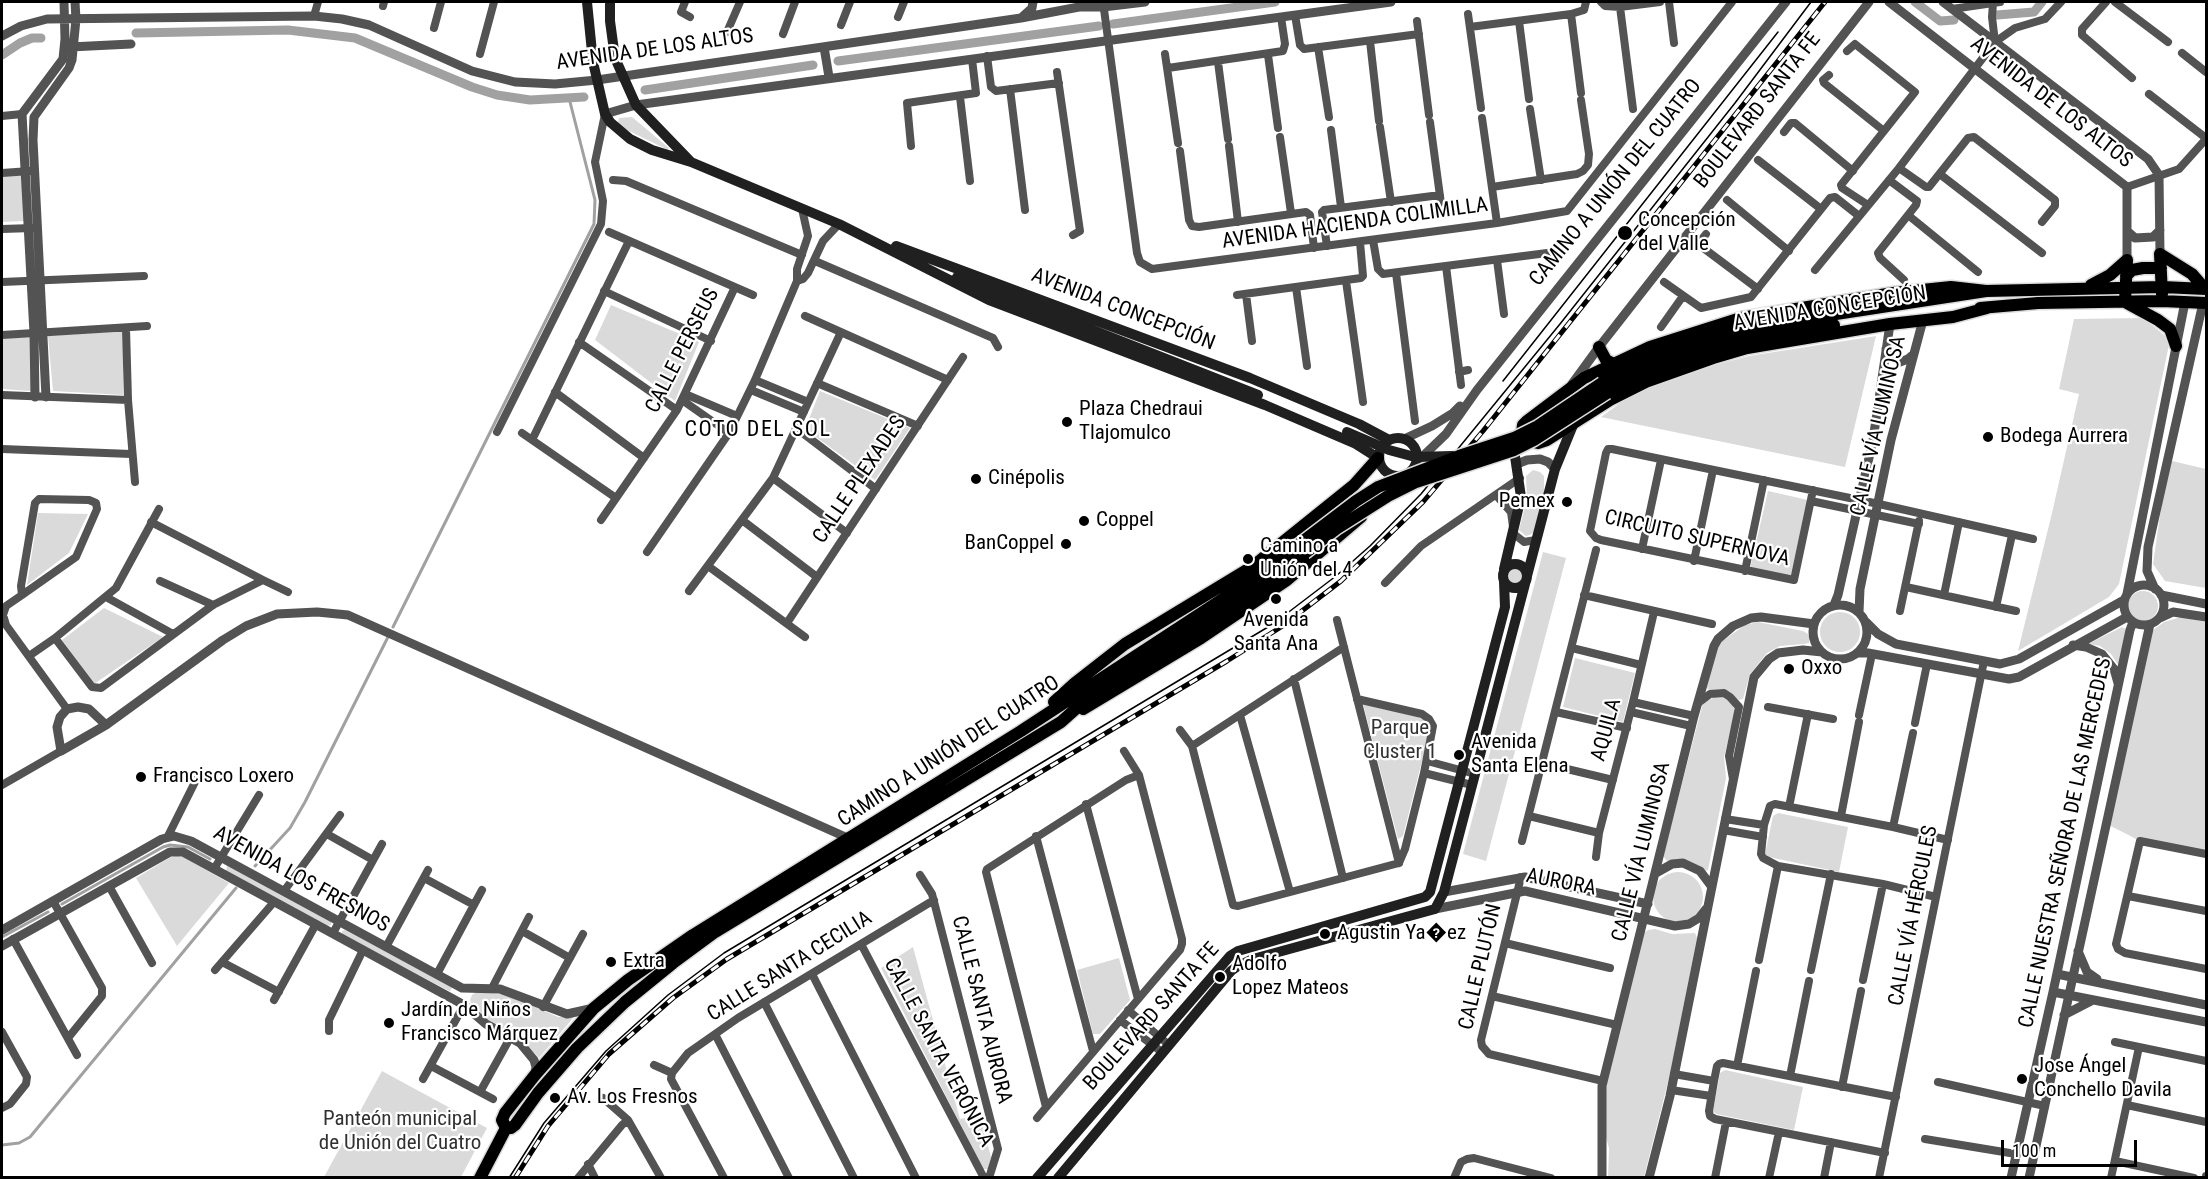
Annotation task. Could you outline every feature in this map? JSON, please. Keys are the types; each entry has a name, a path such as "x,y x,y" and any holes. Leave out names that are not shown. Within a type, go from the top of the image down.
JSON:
{"main road":[{"path":"587,2 588,24 597,80 606,114"},
{"name":"AVENIDA CONCEPCIÓN","path":"610,2 615,58 636,105 691,162"},
{"name":"AVENIDA CONCEPCIÓN","path":"606,114 610,122 630,139 652,150 691,162 839,224 1250,378 1359,424 1389,440"},
{"name":"AVENIDA CONCEPCIÓN","path":"839,224 989,300 1265,405 1356,444 1378,458"},
{"name":"AVENIDA CONCEPCIÓN","path":"890,249 1240,387 1389,450 1415,457 1459,456 1514,438 1605,388 1681,359 1750,338 1897,316 2038,303 2162,301 2205,303"},
{"path":"2160,254 2192,274 2206,289 2205,303"},
{"name":"AVENIDA DE LOS ALTOS","path":"2160,254 2162,301"},
{"path":"2083,288 2104,280 2127,260"},
{"name":"AVENIDA DE LOS ALTOS","path":"2126,302 2127,260"},
{"path":"2126,282 2132,270 2161,268"},
{"name":"AVENIDA CONCEPCIÓN","path":"1452,470 1514,450 1534,440 1605,388 1625,370 1711,338 1764,325 1986,291 2083,288 2126,282 2162,287 2206,289"},
{"path":"1504,569 1511,564 1519,564 1525,569 1526,580 1514,588 1504,582 1502,575 1514,534 1521,497 1513,441 1523,425 1584,378 1650,347 1742,318 1893,293 1952,287 1986,291"},
{"path":"2185,302 2187,288"},
{"path":"2126,302 2170,329 2176,346"},
{"path":"1523,425 1522,432 1525,438 1538,443 1573,425 1610,400 1648,381 1713,358 1747,348 1890,324 1953,317 1987,308"},
{"path":"1599,347 1606,360 1614,364"},
{"name":"BOULEVARD SANTA FE","path":"1058,1178 1231,971 1238,966 1253,959 1435,909 1444,892 1555,469 1573,425"},
{"path":"1061,722 1201,638 1287,580 1348,529 1410,472 1417,462 1416,450 1409,442 1404,439 1389,440 1381,447 1379,465 1388,474 1399,477 1406,475"},
{"name":"CAMINO A UNIÓN DEL CUATRO","path":"506,1128 515,1125 538,1093 578,1048 625,1002 715,932 1061,722 1089,697 1122,673 1236,604 1356,501 1378,487 1459,456"},
{"path":"1021,731 1075,682 1125,645 1252,567 1354,485 1378,458"},
{"name":"CAMINO A UNIÓN DEL CUATRO","path":"506,1128 502,1120 505,1113 594,1008 628,980 693,934 850,839 1021,731 1368,507 1416,482 1452,470"},
{"name":"BOULEVARD SANTA FE","path":"1037,1178 1222,964 1238,951 1425,897 1430,892 1505,607 1504,582"},
{"name":"CAMINO A UNIÓN DEL CUATRO","path":"480,1178 506,1128"}],"street":[{"path":"64,2 71,19"},
{"path":"30,171 34,117 69,68 71,19 75,2"},
{"path":"314,16 318,2"},
{"path":"434,28 441,2"},
{"path":"480,54 494,2"},
{"path":"685,2 681,12 690,16"},
{"path":"727,32 740,2"},
{"path":"783,34 795,2"},
{"path":"841,25 850,2"},
{"path":"898,17 904,2"},
{"path":"1021,18 1032,8 1033,2"},
{"path":"1066,2 1079,7"},
{"name":"AVENIDA DE LOS ALTOS","path":"2,36 31,22 47,19 314,16 369,25 450,62 506,80 543,84 597,80 1021,18 1079,7 1145,2"},
{"path":"497,432 602,224 603,201 595,162 606,114 636,105 829,77 1391,2"},
{"path":"1470,27 1571,14 1584,10 1586,2"},
{"path":"1601,2 1605,6 1620,7 1660,2"},
{"path":"1669,2 1674,43"},
{"name":"AVENIDA HACIENDA COLIMILLA","path":"1103,4 1140,262 1152,269 1561,213 1572,207 1732,2"},
{"name":"CAMINO A UNIÓN DEL CUATRO","path":"1417,462 1446,434 1477,390 1786,2"},
{"name":"BOULEVARD SANTA FE","path":"1569,389 1590,358 1869,2"},
{"name":"AVENIDA DE LOS ALTOS","path":"1889,2 2127,187 2127,260"},
{"name":"AVENIDA DE LOS ALTOS","path":"1943,2 2148,159 2159,175 2160,254"},
{"path":"1952,9 1995,2 1992,17 1995,42"},
{"path":"1815,270 1899,168 1995,42 2014,28 2045,19 2061,2"},
{"path":"2106,2 2082,29 2082,35 2132,78"},
{"path":"2115,2 2168,42"},
{"path":"1620,7 1633,109"},
{"path":"1468,14 1481,108"},
{"path":"1492,187 1577,174 1585,168 1589,160 1571,14"},
{"path":"1295,15 1301,47 1304,49 1419,34"},
{"path":"1168,68 1268,55 1284,50 1281,17"},
{"path":"1417,21 1442,211"},
{"path":"1519,21 1529,99"},
{"path":"1370,41 1391,202"},
{"path":"69,47 131,44"},
{"path":"1848,51 1855,44 1915,92 1842,184 1841,187 1868,205"},
{"path":"46,397 38,333 30,171 22,114 60,65 69,47"},
{"path":"824,47 829,77"},
{"path":"1318,47 1329,117"},
{"path":"2182,53 2206,72"},
{"path":"1165,54 1189,220 1192,226 1199,227 1306,212 1310,214 1314,248"},
{"path":"1268,55 1278,128"},
{"path":"987,56 992,88 998,91 1059,83"},
{"path":"911,146 907,104 976,93 972,58"},
{"path":"1218,62 1238,222"},
{"path":"1057,72 1080,231 1073,235"},
{"path":"1829,75 1823,81 1824,83 1884,131"},
{"path":"1010,89 1025,210"},
{"path":"2127,187 2179,169 2206,139 2149,94"},
{"path":"960,97 970,181"},
{"path":"1530,108 1540,180"},
{"path":"2,116 22,114"},
{"path":"1482,118 1497,223"},
{"path":"1784,132 1791,123 1795,123 1853,171"},
{"path":"1331,130 1341,207"},
{"path":"1280,137 1291,213"},
{"path":"1899,168 1928,187 1941,175 1970,137 1974,137 2055,200 2055,206 2042,222"},
{"path":"1758,160 1821,209"},
{"path":"2,173 30,171"},
{"path":"1941,175 2042,253"},
{"path":"613,180 626,181 802,255"},
{"path":"1889,180 1917,202 1878,255 1904,280"},
{"path":"1327,246 1323,211 1440,195"},
{"path":"1664,282 1704,308 1751,297 1830,198 1835,197 1859,216"},
{"path":"1727,200 1789,250"},
{"path":"647,552 729,434 751,390 797,281 797,269 808,236 802,209"},
{"path":"1908,215 1978,272"},
{"path":"797,281 803,279 808,273 823,240 839,224"},
{"path":"2,229 33,228"},
{"path":"2127,231 2133,237 2144,238 2153,237 2160,230"},
{"path":"609,232 753,295"},
{"path":"1706,234 1698,244 1758,289"},
{"path":"1373,240 1379,272 1383,274 1555,252"},
{"path":"532,440 629,241"},
{"path":"1252,341 1242,294 1346,281 1363,276 1360,242"},
{"path":"1497,260 1504,314"},
{"path":"815,261 993,338 998,347"},
{"path":"1446,266 1461,385"},
{"path":"1396,273 1414,421"},
{"path":"2,282 144,276"},
{"path":"1346,281 1363,402"},
{"name":"CALLE PERSEUS","path":"601,520 677,410 735,287"},
{"path":"1296,287 1306,366"},
{"path":"604,291 711,341"},
{"path":"1661,327 1683,296"},
{"path":"2185,302 2124,606 2130,620 2139,625 2154,622 2173,612 2206,617"},
{"path":"2154,622 2164,608 2147,571 2148,547 2205,303"},
{"path":"805,316 948,380"},
{"name":"CALLE VÍA LUMINOSA","path":"1859,612 1860,589 1892,440 1923,320"},
{"name":"CALLE VÍA LUMINOSA","path":"1834,605 1839,595 1858,499 1874,434 1890,324"},
{"path":"2,335 147,327"},
{"path":"126,328 131,454 135,482"},
{"path":"689,591 773,478 841,332"},
{"path":"35,397 38,333"},
{"path":"579,342 677,410"},
{"path":"1886,349 1890,356 1900,362 1914,354"},
{"name":"CALLE PLEXADES","path":"787,623 963,357"},
{"name":"BOULEVARD SANTA FE","path":"1573,425 1584,400 1584,378 1590,358"},
{"path":"1459,372 1468,370"},
{"path":"755,380 808,402"},
{"path":"817,383 918,426"},
{"path":"751,390 804,412"},
{"name":"CAMINO A UNIÓN DEL CUATRO","path":"1404,439 1454,413 1477,390"},
{"path":"555,392 644,458"},
{"path":"2,395 128,400"},
{"path":"684,397 737,416"},
{"path":"684,397 729,434"},
{"path":"796,428 876,489"},
{"path":"1874,434 1880,431 1886,432 1892,440"},
{"path":"522,433 616,498"},
{"path":"2,449 131,454"},
{"name":"CIRCUITO SUPERNOVA","path":"1813,490 1794,580 1694,561 1596,538 1590,531 1608,449 1661,460 1764,480 1858,499 2033,539"},
{"path":"1517,464 1540,459 1548,462 1555,469"},
{"path":"1642,549 1661,460"},
{"path":"1694,561 1713,470"},
{"path":"773,478 847,533"},
{"path":"1385,583 1421,546 1520,478"},
{"path":"1745,571 1764,480"},
{"path":"1496,495 1511,512 1514,534 1524,542 1536,540"},
{"path":"22,595 21,586 35,503 39,499 49,499 89,500 96,504 76,557 22,595 6,606 3,615 6,625 67,709"},
{"path":"1811,501 1918,524"},
{"path":"29,656 55,638 116,588 159,509"},
{"path":"1900,611 1921,513"},
{"path":"742,520 818,577"},
{"path":"151,522 288,592"},
{"path":"1944,595 1959,522"},
{"path":"1996,607 2012,535"},
{"path":"1522,841 1596,550"},
{"path":"708,566 805,637"},
{"path":"55,638 92,687 101,688 213,605 263,580"},
{"path":"160,581 213,605"},
{"path":"1822,652 1814,639 1814,624 1821,612 1834,605 1843,604 1859,612 1878,634 1896,644 2000,664 2019,659 2126,597 2131,590 2143,585 2158,592 2206,604"},
{"path":"1906,587 2016,611"},
{"path":"1584,595 1712,624"},
{"path":"106,597 173,634"},
{"path":"2,785 106,725 223,640 246,626 277,614 317,612 348,615 850,839"},
{"name":"AQUILA","path":"1596,857 1599,833 1634,702 1654,612"},
{"name":"CALLE VÍA LUMINOSA","path":"1602,1178 1603,1148 1600,1131 1603,1081 1691,726 1714,646 1718,639 1733,626 1751,618 1761,617 1814,624"},
{"path":"1336,620 1399,863"},
{"path":"1858,653 2009,679 2019,677 2073,645 2130,620"},
{"name":"CALLE NUESTRA SEÑORA DE LAS MERCEDES","path":"2011,1178 2119,687 2130,620"},
{"path":"1649,1178 1671,1089 1754,677 1759,668 1769,659 1790,650 1822,652 1836,659 1851,657 1858,653 1867,639 1866,622"},
{"name":"CALLE NUESTRA SEÑORA DE LAS MERCEDES","path":"2029,1178 2078,951 2154,622"},
{"path":"2073,645 2086,647 2102,654 2114,669 2119,687"},
{"path":"1192,746 1344,647"},
{"path":"1572,648 1641,665"},
{"path":"1841,816 1872,654"},
{"name":"CALLE VÍA HÉRCULES","path":"1880,1178 1984,661"},
{"path":"1915,723 1927,664"},
{"path":"1294,680 1343,878"},
{"path":"1697,705 1710,694 1724,693 1739,707 1728,756 1733,780"},
{"path":"1357,699 1422,714 1433,726 1427,761 1405,849 1399,863"},
{"path":"1634,702 1694,716"},
{"path":"61,751 57,727 60,717 67,709 78,707 89,709 106,725"},
{"path":"1768,707 1833,719"},
{"path":"1556,712 1627,728"},
{"path":"1631,712 1691,726"},
{"path":"1789,807 1808,714"},
{"path":"1240,715 1290,892"},
{"path":"1180,730 1192,746 1233,904 1238,906 1399,863"},
{"path":"1893,827 1913,733"},
{"path":"1037,1118 1180,950 1182,944 1139,775 1124,751"},
{"path":"1427,761 1460,776"},
{"path":"1542,764 1613,780"},
{"path":"1424,772 1474,779"},
{"path":"1093,1051 1036,836 1126,780 1139,775"},
{"path":"2,928 168,836 196,780"},
{"path":"214,869 260,795"},
{"path":"1086,804 1138,999"},
{"path":"1936,897 1883,884 1778,866 1763,858 1761,854 1764,825 1770,806 1775,804 1948,840"},
{"path":"284,891 340,815"},
{"path":"1529,816 1599,833"},
{"path":"1725,819 1764,825"},
{"path":"1723,830 1763,837"},
{"path":"327,834 373,860"},
{"name":"AVENIDA LOS FRESNOS","path":"168,836 190,841 462,988 492,988 510,992 543,1007 567,1014 594,1008"},
{"name":"CALLE SANTA AURORA","path":"1036,836 987,869 986,872 1046,1107"},
{"path":"2206,854 2140,841 2116,944 2118,949 2125,952 2206,969"},
{"path":"333,933 382,844"},
{"name":"AVENIDA LOS FRESNOS","path":"2,945 170,852 183,852 465,1005 486,1024 520,1043 534,1060 535,1075"},
{"path":"1656,873 1672,864 1683,863 1700,871 1712,887"},
{"path":"1759,960 1778,866"},
{"path":"386,947 428,870"},
{"path":"1811,970 1831,874"},
{"name":"CALLE SANTA AURORA","path":"920,875 934,900 998,1149 989,1178"},
{"name":"AURORA","path":"1444,892 1521,877 1648,904"},
{"name":"CALLE PLUTÓN","path":"1521,877 1481,1040 1485,1051 1603,1081"},
{"path":"423,878 474,905"},
{"path":"1863,980 1883,884"},
{"path":"109,886 152,963"},
{"path":"437,974 482,890"},
{"name":"AURORA","path":"1435,909 1518,891 1644,918"},
{"path":"2128,896 2206,911"},
{"name":"CALLE SANTA CECILIA","path":"672,1073 688,1053 715,1034 934,900"},
{"path":"53,901 102,988 102,996 68,1038"},
{"path":"215,970 274,902"},
{"path":"1644,918 1668,925 1684,926 1699,918 1707,907"},
{"path":"492,988 529,917"},
{"path":"274,1000 316,924"},
{"path":"522,931 570,957"},
{"path":"543,1007 583,934"},
{"path":"13,939 77,1055"},
{"path":"1505,943 1610,968"},
{"name":"CALLE SANTA VERÓNICA","path":"861,944 984,1178"},
{"path":"329,1031 329,1020 363,950"},
{"path":"2078,951 2087,972 2102,982"},
{"path":"222,962 279,992"},
{"path":"1737,1066 1756,971"},
{"path":"812,974 916,1178"},
{"path":"2057,974 2206,1005"},
{"path":"1790,1076 1809,981"},
{"path":"423,1079 465,1005 463,996 469,989"},
{"path":"1842,1087 1861,991"},
{"path":"2053,992 2206,1022"},
{"path":"1492,996 1617,1025"},
{"path":"2064,1015 2093,1000"},
{"path":"764,1002 854,1178"},
{"path":"1128,1010 1156,1041"},
{"path":"1120,1020 1166,1049"},
{"path":"2,1032 27,1077 26,1084 10,1104 2,1108"},
{"path":"715,1034 789,1178"},
{"path":"480,1092 510,1038"},
{"path":"2115,1042 2206,1062"},
{"path":"2111,1178 2139,1047"},
{"path":"1884,1153 1726,1122 1710,1116 1714,1080 1719,1064 1896,1097"},
{"path":"654,1065 672,1073 671,1079 724,1178"},
{"path":"431,1066 493,1099"},
{"path":"1674,1074 1714,1080"},
{"path":"1938,1082 2045,1106"},
{"path":"1671,1089 1711,1096"},
{"path":"603,1098 628,1120 661,1178"},
{"path":"2127,1105 2206,1122"},
{"path":"578,1178 628,1120"},
{"path":"1715,1178 1726,1122"},
{"path":"1769,1178 1779,1132"},
{"path":"1925,1139 2016,1154"},
{"path":"1824,1178 1831,1142"},
{"path":"1454,1178 1461,1162 1474,1158 1551,1178"},
{"path":"2115,1161 2194,1178"},
{"path":"588,1164 595,1178"}],"green space":[{"path":"632,117 669,148 668,150 625,129 618,123 619,118"},
{"path":"21,174 25,221 2,222 2,176"},
{"path":"611,305 699,342 675,401 595,340"},
{"path":"2143,318 2170,340 2119,584 2109,597 2018,651 2079,394 2059,389 2074,319"},
{"path":"123,331 123,395 53,391 48,336"},
{"path":"1876,336 1845,467 1601,417 1623,401 1652,387 1715,365 1749,356"},
{"path":"31,337 31,391 2,389 2,338"},
{"path":"820,391 910,428 875,480 805,429"},
{"path":"2168,460 2206,469 2206,588 2165,581 2153,564"},
{"path":"1533,470 1544,476 1544,493 1534,533 1526,536 1519,530 1527,499 1526,476"},
{"path":"1768,491 1808,500 1790,578 1750,569"},
{"path":"38,513 88,514 69,553 27,585"},
{"path":"1543,552 1566,558 1486,861 1463,854"},
{"path":"1515,567 1521,570 1524,576 1521,582 1515,585 1509,582 1506,576 1509,570"},
{"path":"2143,591 2149,592 2157,600 2157,612 2149,620 2143,621 2137,620 2129,612 2128,606 2129,600 2137,592"},
{"path":"104,608 163,637 94,684 62,640"},
{"path":"1840,612 1854,618 1860,632 1854,646 1840,652 1826,646 1820,632 1826,618"},
{"path":"2181,617 2206,622 2206,854 2140,841 2105,823 2152,631 2164,622"},
{"path":"1758,622 1803,631 1810,638 1809,643 1780,646 1767,653 1750,674 1743,699 1739,700 1723,689 1710,691 1707,688 1715,653 1721,642 1745,625"},
{"path":"2122,627 2126,629 2119,666 2111,654 2100,646 2088,644"},
{"path":"1575,658 1635,673 1623,722 1563,707"},
{"path":"1717,696 1726,697 1732,702 1735,712 1724,757 1726,778 1708,870 1705,871 1678,859 1667,861 1663,856 1703,703"},
{"name":"Parque Cluster 1","path":"1363,704 1418,717 1427,721 1430,729 1403,836 1398,839"},
{"path":"1778,813 1848,827 1839,872 1769,857 1765,854 1773,816"},
{"path":"176,856 183,857 229,883 177,946 136,878"},
{"path":"227,866 231,866 331,921 331,925 327,926 226,871"},
{"path":"1683,872 1696,879 1702,887 1702,907 1696,915 1688,921 1673,922 1660,915 1654,907 1653,892 1660,879 1668,873"},
{"path":"1655,929 1672,934 1695,933 1697,938 1670,1074 1644,1177 1608,1177 1609,1148 1603,1127 1606,1087 1642,934"},
{"path":"345,930 452,987 451,990 449,991 342,934"},
{"path":"913,947 960,1119 980,1115 991,1157 988,1169 983,1169 881,968"},
{"path":"1119,958 1130,1000 1100,1034 1093,1034 1077,970"},
{"path":"478,991 509,995 558,1017 574,1017 539,1058 513,1032 494,1025 472,1006 470,1000 472,995"},
{"path":"1725,1070 1803,1087 1794,1130 1716,1114 1713,1111 1720,1073"},
{"name":"Panteón municipal de Unión del Cuatro","path":"382,1071 487,1128 461,1177 324,1177"}],"waterway":[{"path":"1113,24 1275,2"},
{"path":"1915,2 1940,21 1954,20"},
{"path":"1997,15 2034,12 2042,2"},
{"path":"838,61 1099,26"},
{"path":"136,33 288,30 355,38 472,87 497,95 530,100 584,97"},
{"path":"2,55 20,43 32,38 41,38"},
{"path":"645,90 813,65"},
{"path":"393,627 594,224 595,200 569,98"},
{"path":"255,866 290,828 389,635"},
{"path":"62,904 163,847 170,845 188,847 210,859"},
{"path":"2,1145 19,1143 30,1137 236,888"},
{"path":"2,937 48,912"}],"tram line":[{"path":"509,1178 544,1123 606,1051 668,995 724,953 1273,624 1336,576 1370,546 1421,494 1560,324 1735,103 1811,2"},
{"path":"1503,381 1778,32"}],"railway":[{"path":"515,1178 548,1126 609,1054 673,998 727,959 1227,661 1281,627 1341,581 1423,502 1483,431 1825,2"}],"place":[{"name":"Concepción del Valle","path":"1625,233"},
{"name":"Plaza Chedraui Tlajomulco","path":"1067,422"},
{"name":"Bodega Aurrera","path":"1988,437"},
{"name":"Cinépolis","path":"976,479"},
{"name":"Pemex","path":"1567,502"},
{"name":"Coppel","path":"1084,521"},
{"name":"BanCoppel","path":"1066,544"},
{"name":"Camino a Unión del 4","path":"1248,559"},
{"name":"Avenida Santa Ana","path":"1276,599"},
{"name":"Oxxo","path":"1789,669"},
{"name":"Avenida Santa Elena","path":"1459,755"},
{"name":"Francisco Loxero","path":"141,777"},
{"name":"Agustin Ya�ez","path":"1325,934"},
{"name":"Extra","path":"611,962"},
{"name":"Adolfo Lopez Mateos","path":"1220,977"},
{"name":"Jardín de Niños Francisco Márquez","path":"389,1023"},
{"name":"Jose Ángel Conchello Davila","path":"2022,1079"},
{"name":"Av. Los Fresnos","path":"555,1098"}],"district":[{"name":"COTO DEL SOL","path":"758,430"}]}
